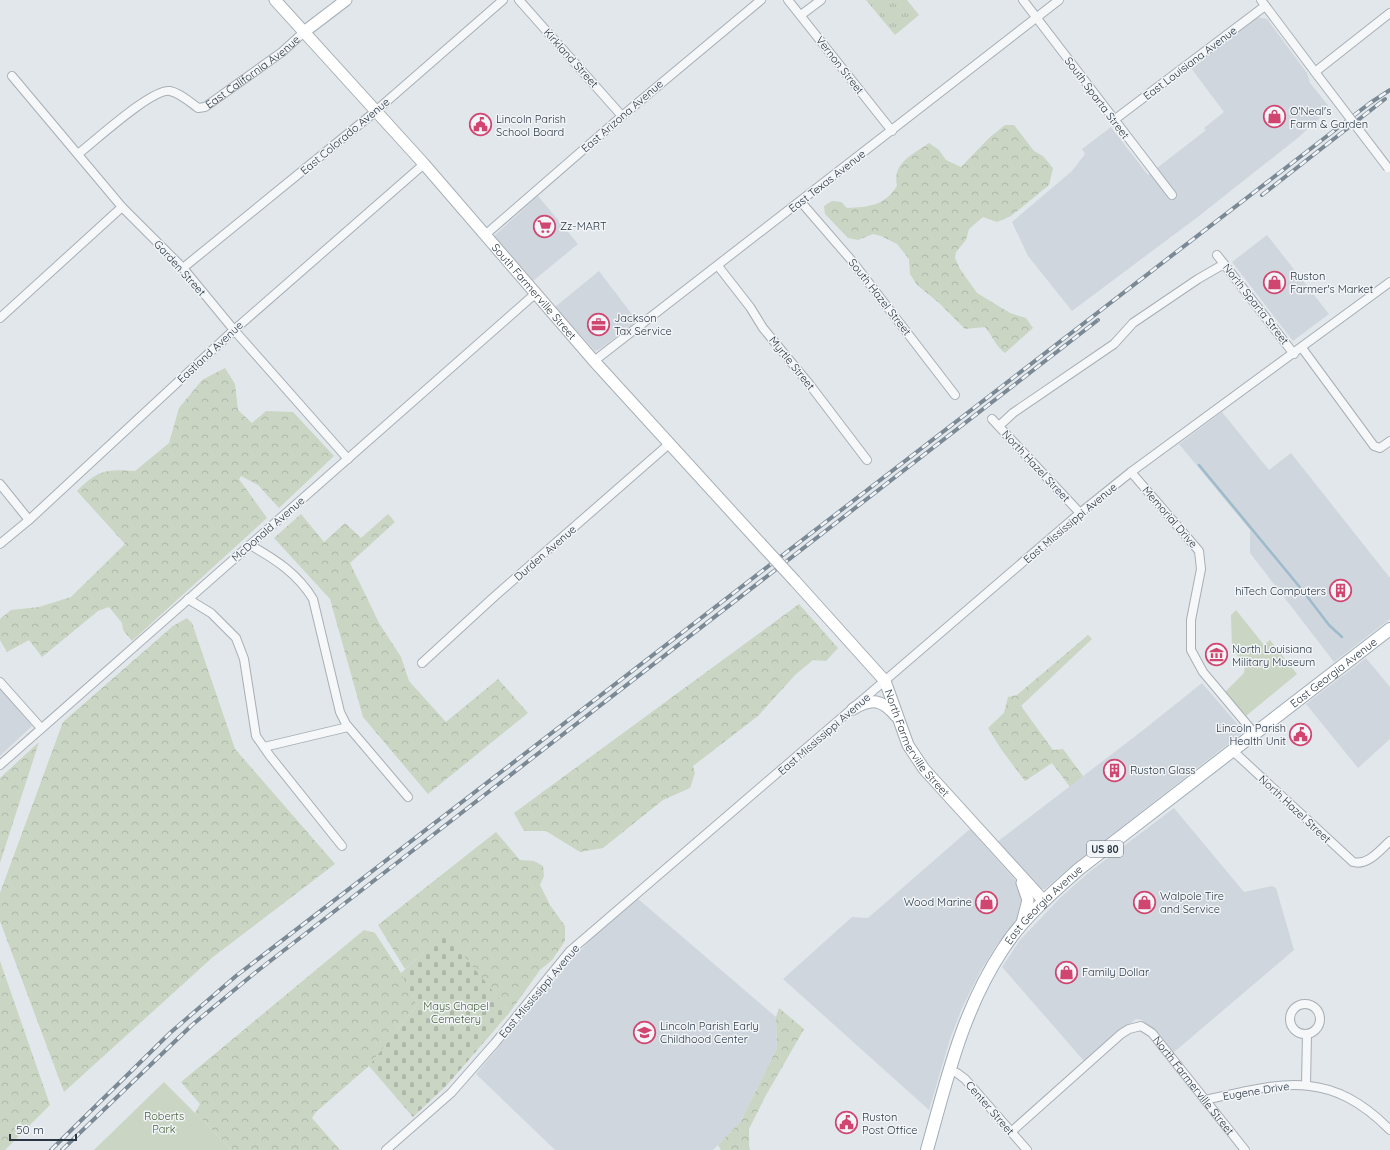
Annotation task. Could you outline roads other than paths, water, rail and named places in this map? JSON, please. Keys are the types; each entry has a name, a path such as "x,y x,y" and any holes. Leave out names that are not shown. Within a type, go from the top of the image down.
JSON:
{"main road":[{"name":"East Georgia Avenue","path":"926,1150 949,1070 966,1019 983,983 1004,947 1044,901 1079,870 1390,629"}],"street":[{"name":"South Farmerville Street","path":"275,0 424,164 594,361 795,581"},
{"name":"East California Avenue","path":"78,154 142,102 157,93 169,90 180,95 198,108 205,107 282,52 304,32 346,0"},
{"name":"East Colorado Avenue","path":"183,268 376,110 504,0"},
{"name":"Kirkland Street","path":"519,0 622,116"},
{"name":"East Arizona Avenue","path":"485,234 622,116 761,0"},
{"name":"Vernon Street","path":"788,0 892,131"},
{"path":"801,15 821,0"},
{"name":"South Sparta Street","path":"1023,0 1172,195"},
{"name":"East Texas Avenue","path":"594,361 801,202 1059,0"},
{"path":"1263,3 1389,169"},
{"name":"East Louisiana Avenue","path":"1114,120 1263,3"},
{"path":"1316,74 1390,13"},
{"name":"Garden Street","path":"12,76 122,206 183,268 234,330 348,459"},
{"name":"Eastland Avenue","path":"0,544 29,520 234,330 424,164"},
{"name":"South Hazel Street","path":"801,202 852,261 955,395"},
{"path":"0,318 122,206"},
{"name":"North Sparta Street","path":"1217,255 1294,354"},
{"path":"999,426 1114,344 1133,323 1198,279 1224,264"},
{"name":"Myrtle Street","path":"718,266 750,307 764,328 867,460"},
{"name":"East Mississippi Avenue","path":"386,1150 451,1093 495,1044 570,951 1080,513 1131,472 1294,354 1390,282"},
{"name":"McDonald Avenue","path":"0,765 536,293"},
{"name":"North Sparta Street","path":"1302,348 1374,446 1380,448 1390,441"},
{"name":"North Hazel Street","path":"992,419 1080,513"},
{"name":"Durden Avenue","path":"422,663 495,596 669,444"},
{"name":"Memorial Drive","path":"1131,472 1199,551 1201,569 1191,620 1191,650 1203,672 1255,734"},
{"path":"0,484 29,520"},
{"path":"250,545 290,571 304,585 313,599 340,712 348,727 408,797"},
{"name":"North Farmerville Street","path":"795,581 885,681 908,745 924,770 1044,901"},
{"path":"188,599 211,614 236,638 244,659 256,736 342,846"},
{"path":"0,682 41,728"},
{"path":"854,708 866,702 877,702 885,704 898,719"},
{"path":"264,747 348,727"},
{"name":"North Hazel Street","path":"1233,751 1351,860 1360,863 1370,859 1390,842"},
{"path":"1008,862 1028,895 1026,914 1017,932"},
{"name":"North Farmerville Street","path":"1010,1132 1121,1034 1138,1026 1144,1027 1152,1033 1245,1150"},
{"path":"1306,1034 1306,1085"},
{"name":"Center Street","path":"949,1070 957,1073 965,1079 1026,1150"},
{"name":"Eugene Drive","path":"1205,1100 1277,1085 1306,1085 1322,1088 1348,1097 1366,1108 1390,1130"}],"waterway":[{"path":"1199,465 1303,591 1329,625 1342,637"}],"railway":[{"path":"51,1150 170,1033 236,976 1370,103 1390,90"},
{"path":"1262,195 1385,99"},
{"path":"62,1150 192,1025 256,972 1098,320"}],"place":[{"name":"O'Neal's Farm & Garden","path":"1275,117"},
{"name":"Lincoln Parish School Board","path":"480,125"},
{"name":"Zz-MART","path":"545,226"},
{"name":"Ruston Farmer's Market","path":"1275,282"},
{"name":"Jackson Tax Service","path":"598,324"},
{"name":"hiTech Computers","path":"1341,591"},
{"name":"North Louisiana Military Museum","path":"1216,655"},
{"name":"Lincoln Parish Health Unit","path":"1301,734"},
{"name":"Ruston Glass","path":"1115,770"},
{"name":"Wood Marine","path":"987,902"},
{"name":"Walpole Tire and Service","path":"1144,902"},
{"name":"Family Dollar","path":"1067,972"},
{"name":"Lincoln Parish Early Childhood Center","path":"644,1032"},
{"name":"Ruston Post Office","path":"847,1123"}],"park label":[{"name":"Mays Chapel Cemetery","path":"456,1012"},
{"name":"Roberts Park","path":"164,1122"}]}
